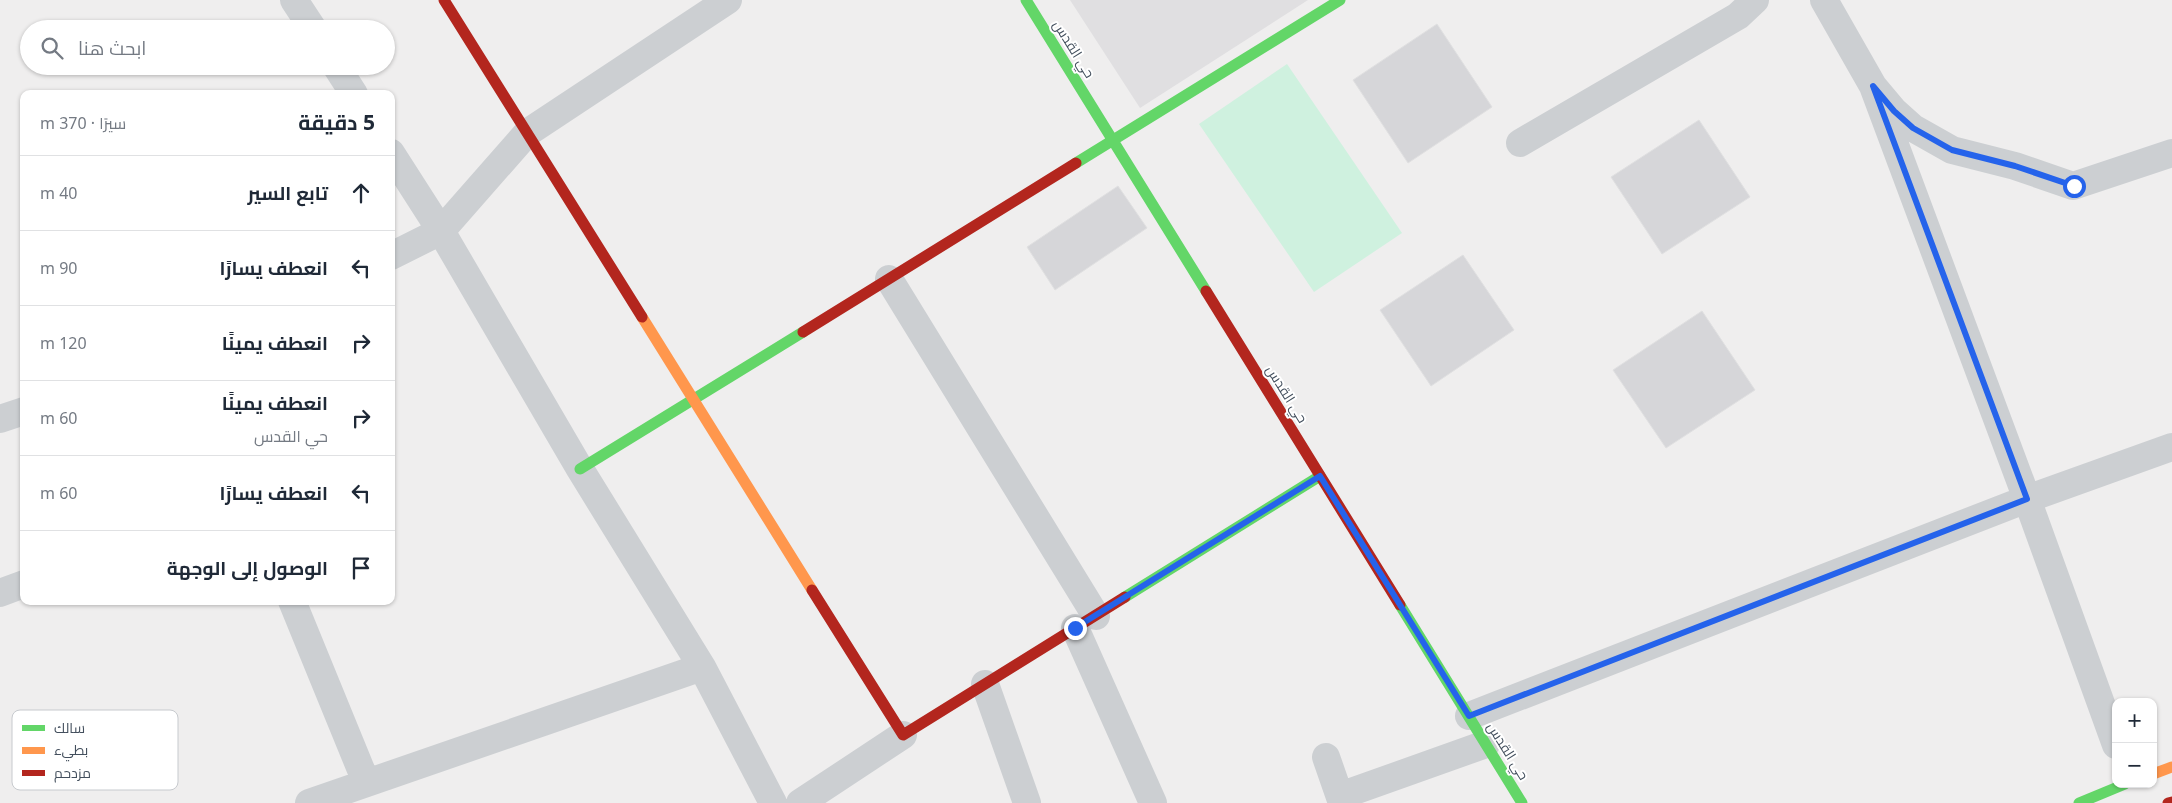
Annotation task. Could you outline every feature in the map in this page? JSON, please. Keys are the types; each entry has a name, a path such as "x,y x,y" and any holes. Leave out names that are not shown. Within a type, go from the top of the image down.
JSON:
{"street":[{"path":"294,0 307,20"},
{"path":"444,0 903,736"},
{"path":"395,254 441,231 527,134 728,0"},
{"name":"حي القدس","path":"1026,0 1522,803"},
{"path":"580,469 1340,0"},
{"path":"1520,143 1738,16 1755,0"},
{"path":"1824,0 1873,86 2027,499 2115,743"},
{"path":"342,75 351,90"},
{"path":"1873,86 1894,111 1913,128 1952,150 2015,166 2074,186 2172,153"},
{"path":"395,158 441,231 580,469 702,667 773,803"},
{"path":"889,279 1086,622 1153,803"},
{"path":"0,419 20,412"},
{"path":"1469,716 2027,499 2172,447"},
{"path":"800,803 985,684 1320,476"},
{"path":"0,593 20,586"},
{"path":"294,605 366,782"},
{"path":"309,803 702,667"},
{"path":"985,684 1027,803"},
{"path":"1326,756 1341,800 1486,744"},
{"path":"2157,773 2172,767"},
{"path":"2079,803 2115,788"},
{"path":"2168,803 2172,802"}],"shaded area":[{"path":"1070,0 1308,0 1140,108"}],"green space":[{"path":"1287,64 1402,233 1314,292 1199,124"}],"building":[{"path":"1437,24 1492,107 1408,163 1353,80"},
{"path":"1699,120 1750,197 1662,254 1611,177"},
{"path":"1118,186 1147,228 1055,290 1027,247"},
{"path":"1463,255 1514,330 1431,386 1380,310"},
{"path":"1702,311 1755,390 1666,448 1613,370"}],"traffic: fast":[{"path":"1026,0 1206,291"},
{"path":"1076,163 1340,0"},
{"path":"580,469 803,332"},
{"path":"1125,597 1320,476"},
{"path":"1400,605 1522,803"},
{"path":"2079,803 2115,788"}],"traffic: slow":[{"path":"642,317 812,590"},
{"path":"2157,773 2172,767"}],"traffic: jam":[{"path":"444,0 642,317"},
{"path":"803,332 1076,163"},
{"path":"1206,291 1400,605"},
{"path":"812,590 903,735 1125,597"},
{"path":"2168,803 2172,802"}],"route":[{"path":"1075,628 1320,476 1469,716 2027,499 1873,86 1894,111 1913,128 1952,150 2015,166 2074,186"}]}
